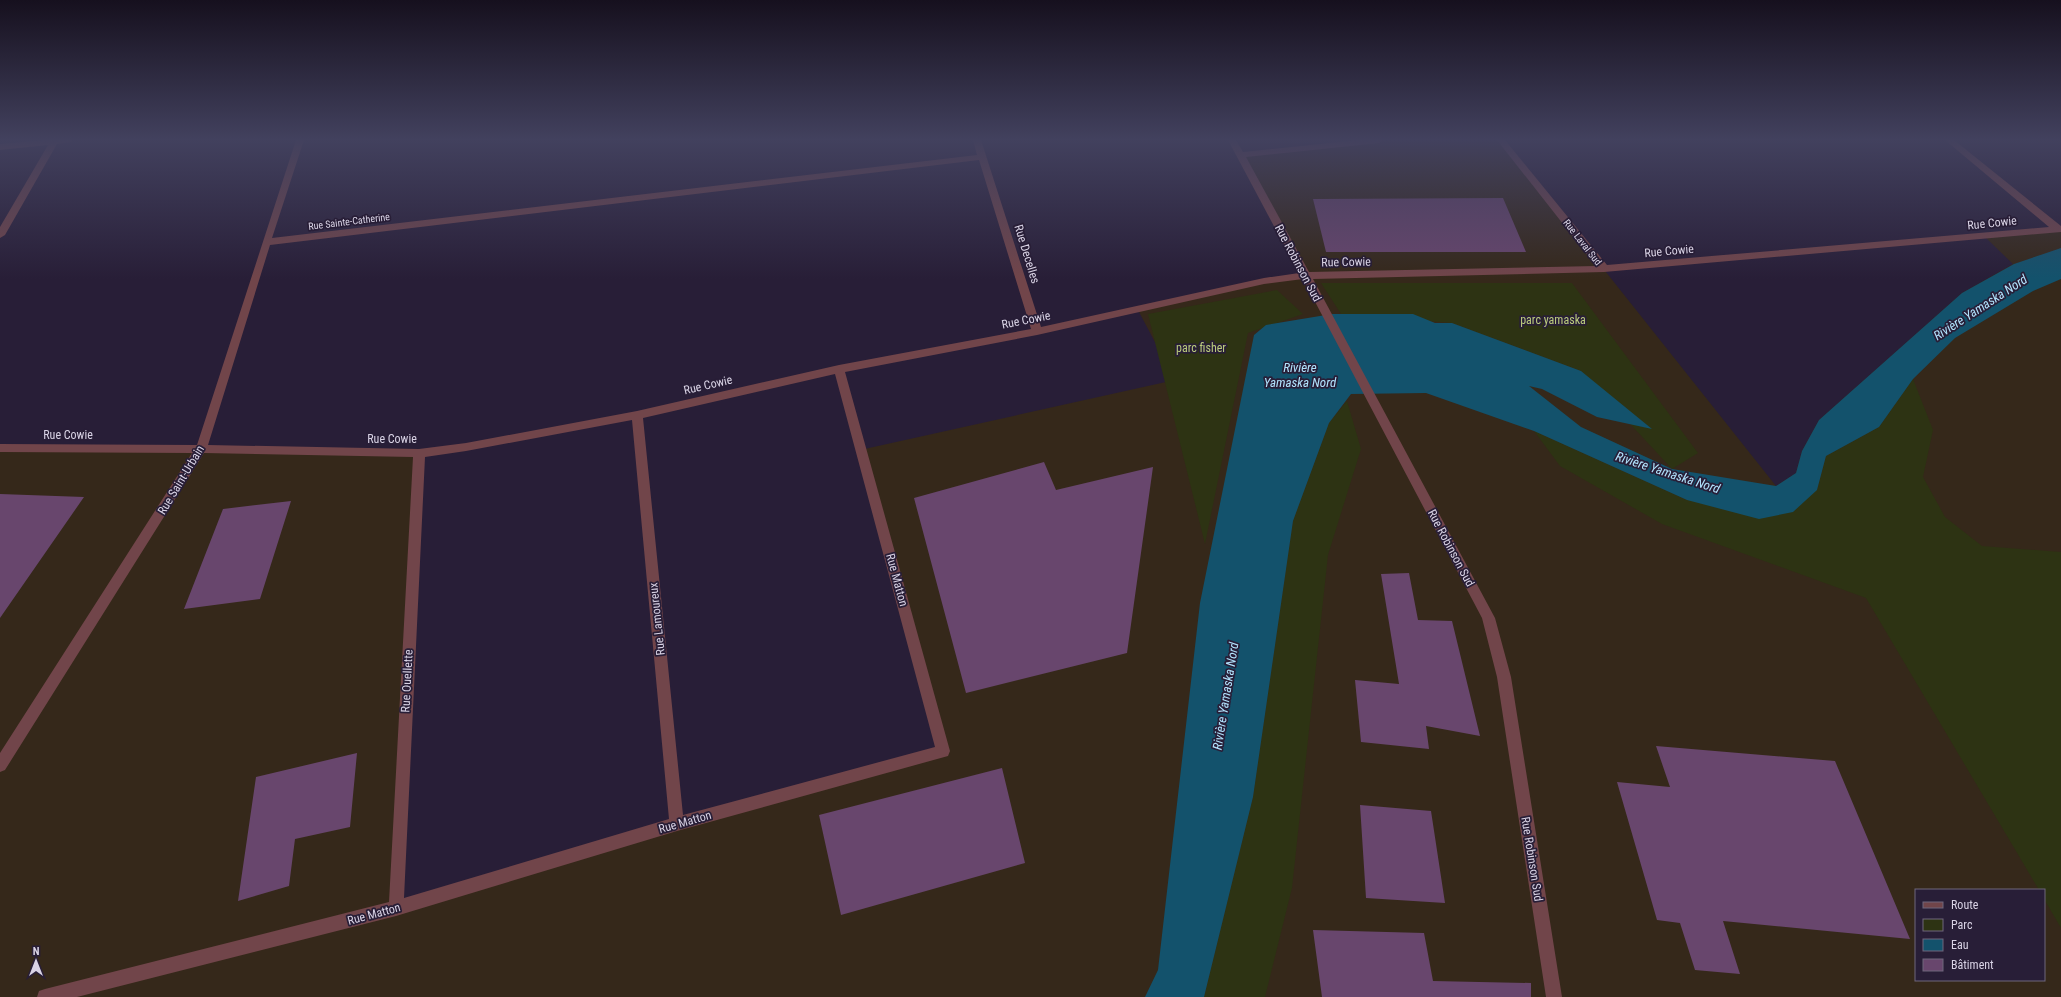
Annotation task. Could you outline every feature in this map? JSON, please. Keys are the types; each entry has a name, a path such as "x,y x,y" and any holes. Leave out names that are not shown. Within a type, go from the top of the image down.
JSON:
{"street":[{"path":"0,235 28,187"},
{"name":"Rue Saint-Urbain","path":"0,764 202,449 284,187"},
{"name":"Rue Sainte-Catherine","path":"266,242 734,187"},
{"name":"Rue Decelles","path":"992,187 1037,331"},
{"name":"Rue Robinson Sud","path":"1257,187 1375,403 1488,618 1504,677 1554,997"},
{"name":"Rue Laval Sud","path":"1538,187 1604,269"},
{"path":"2007,187 2059,229"},
{"name":"Rue Cowie","path":"0,448 202,449 419,453 466,447 637,415 839,369 1037,331 1264,281 1305,276 1604,269 2059,229"},
{"name":"Rue Matton","path":"45,997 396,908 677,824 943,751 839,369"},
{"name":"Rue Lamoureux","path":"637,415 677,824"},
{"name":"Rue Ouellette","path":"396,908 419,453"}],"shaded area":[{"path":"1257,187 1538,187 1776,486 1796,473 1802,451 1819,420 1962,293 2013,264 1985,237 2061,229 2061,997 0,997 0,448 419,453 396,908 943,751 860,450 1175,380 1138,310 1264,281 1305,276"}],"green space":[{"name":"parc yamaska","path":"1321,283 1572,283 1698,453 1672,469 1581,371 1452,323 1341,314"},
{"name":"parc fisher","path":"1277,290 1303,314 1248,333 1205,544 1148,314"},
{"path":"1913,379 1933,430 1923,477 1945,517 1982,546 2061,552 2061,928 2045,901 2045,889 2038,889 1866,598 1662,524 1560,466 1534,431 1687,500 1817,490 1826,456 1879,427"},
{"path":"1347,401 1361,449 1328,555 1292,888 1265,997 1204,997 1253,797 1293,521 1329,423"}],"water":[{"name":"Rivière Yamaska Nord","path":"2061,248 2061,279 2033,291 1955,338 1913,379 1879,427 1826,456 1817,490 1793,512 1759,519 1687,500 1534,431 1426,393 1351,394 1329,423 1293,521 1253,797 1204,997 1145,997 1158,970 1200,603 1254,335 1266,325 1332,314 1413,314 1435,323 1452,323 1581,371 1652,429 1597,417 1542,389 1529,386 1581,427 1672,469 1776,486 1796,473 1802,451 1819,420 1962,293 2014,264"}],"building":[{"path":"1503,198 1526,252 1326,252 1313,199"},
{"path":"1044,462 1056,490 1153,467 1127,653 966,693 914,498"},
{"path":"0,494 84,497 0,618"},
{"path":"291,501 260,599 184,609 223,509"},
{"path":"1409,573 1418,620 1452,621 1480,736 1426,726 1429,749 1361,742 1355,680 1399,684 1381,574"},
{"path":"1656,746 1835,761 1910,939 1723,921 1740,974 1695,970 1680,923 1657,920 1617,782 1670,787"},
{"path":"357,753 350,827 295,839 289,886 238,901 256,777"},
{"path":"1002,768 1025,863 841,915 819,815"},
{"path":"1360,805 1431,811 1445,903 1366,898"},
{"path":"1313,930 1424,933 1433,981 1531,983 1531,997 1322,997"}]}
